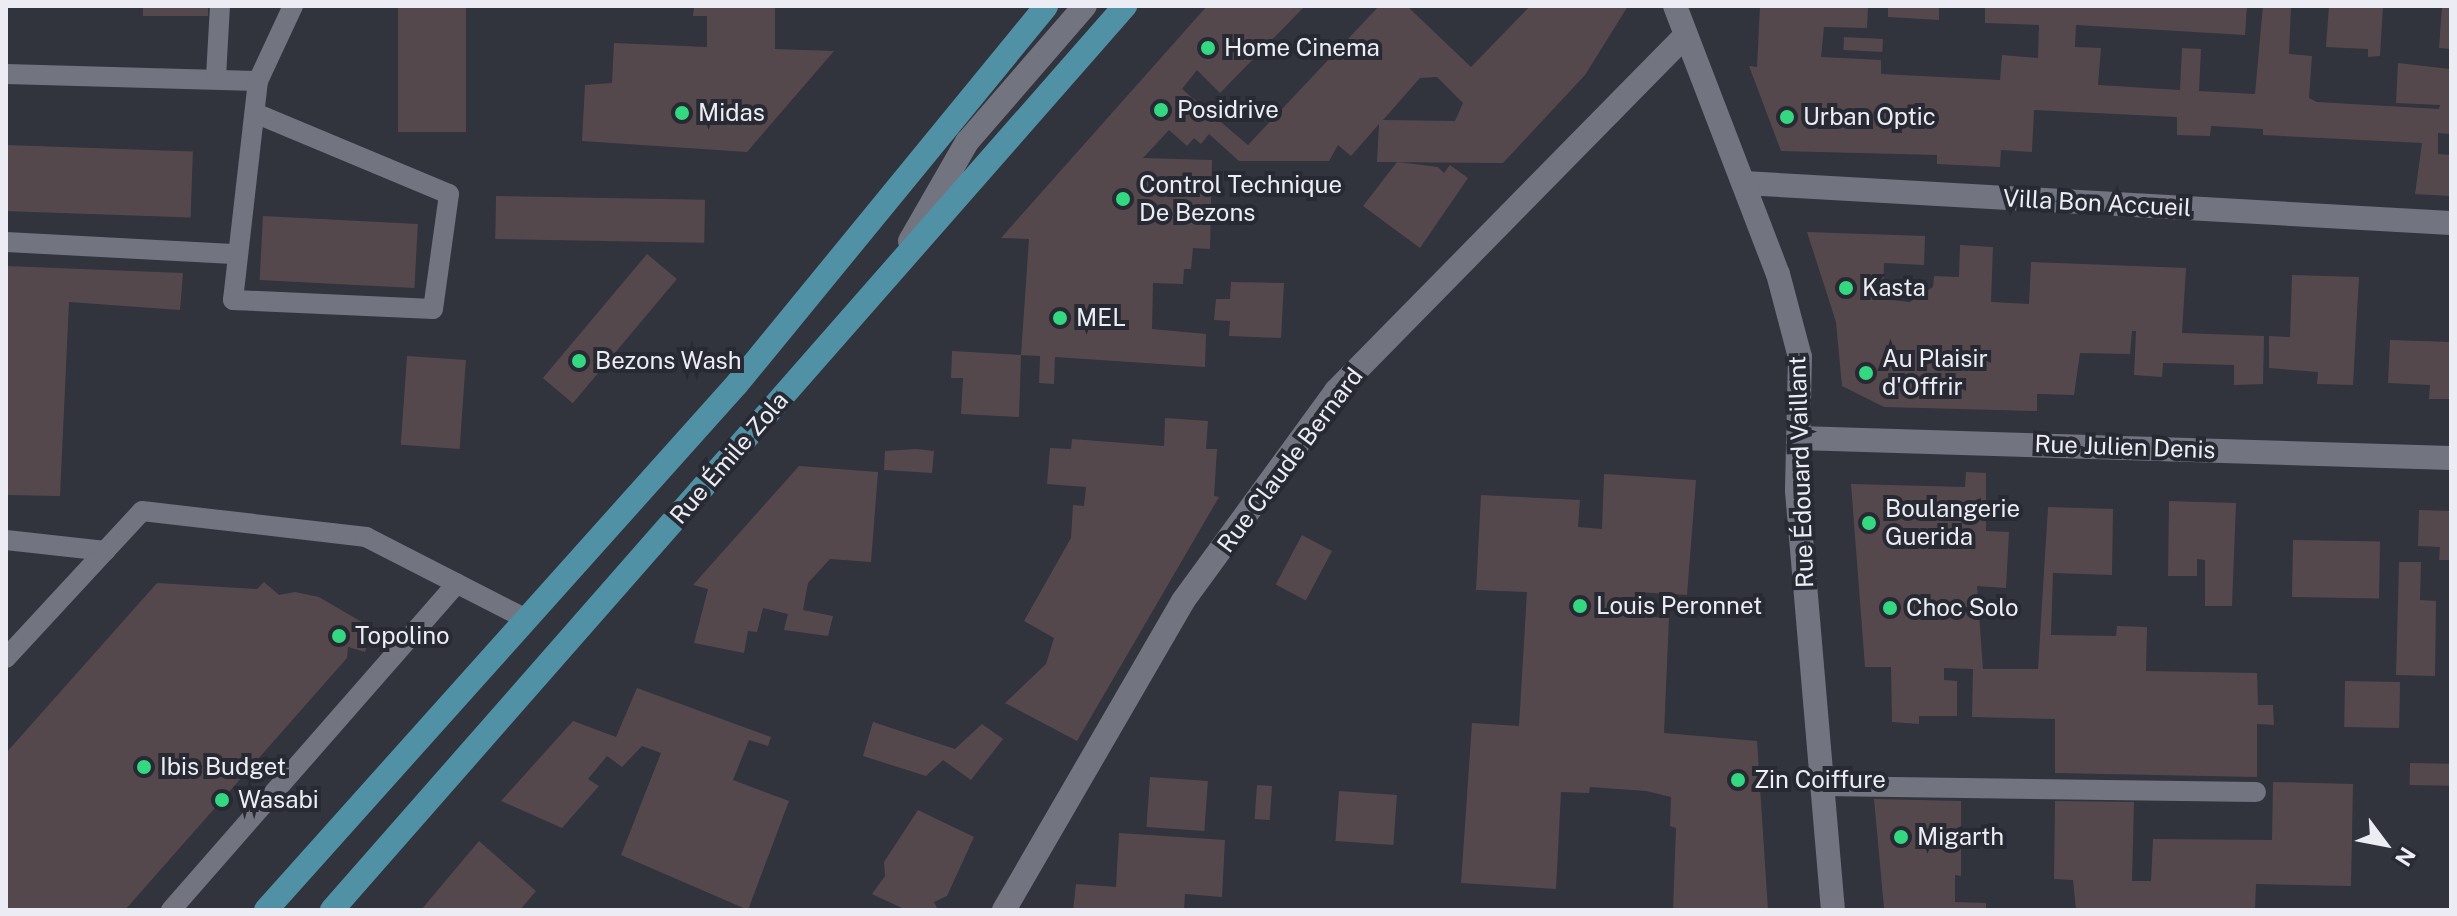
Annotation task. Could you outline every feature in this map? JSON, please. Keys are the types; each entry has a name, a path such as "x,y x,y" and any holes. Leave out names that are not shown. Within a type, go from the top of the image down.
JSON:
{"main road":[{"name":"Rue Émile Zola","path":"266,910 737,384 1046,6"},
{"name":"Rue Émile Zola","path":"332,910 1125,6"}],"street":[{"path":"895,268 967,142 1085,6"},
{"name":"Rue Édouard Vaillant","path":"1675,6 1778,274 1800,357 1797,491 1833,910"},
{"name":"Rue Claude Bernard","path":"1004,910 1183,601 1336,391 1686,35"},
{"name":"Villa Bon Accueil","path":"1744,183 2451,223"},
{"name":"Rue Julien Denis","path":"1799,438 2451,458"}],"lane":[{"path":"216,77 220,6"},
{"path":"255,113 449,194 433,309 233,300 258,81 293,6"},
{"path":"6,74 216,77 258,81"},
{"path":"6,242 238,254"},
{"path":"6,658 142,511 366,537 526,619"},
{"path":"6,540 105,551"},
{"path":"171,910 457,583"},
{"path":"1822,786 2256,792"}],"building":[{"path":"143,6 208,6 208,16 143,16"},
{"path":"398,6 466,6 466,132 398,132"},
{"name":"Midas","path":"694,6 775,6 775,49 834,51 747,152 582,141 585,85 612,83 614,43 707,47 707,16 693,16"},
{"path":"1207,6 1305,6 1220,93 1197,70 1182,89 1248,145 1379,6 1407,6 1471,67 1530,6 1628,6 1585,75 1503,163 1377,162 1379,124 1351,156 1338,145 1329,161 1239,161 1209,134 1201,144 1194,138 1187,146 1169,130 1143,158 1212,160 1210,249 1193,248 1191,269 1184,269 1183,284 1153,283 1152,329 1206,334 1205,367 1055,357 1054,384 1039,383 1040,356 1021,355 1029,239 1001,238","holes":["1437,77 1463,103 1455,121 1383,120 1420,78"]},
{"path":"1760,6 1868,6 1867,28 1824,27 1821,57 1881,60 1881,74 2000,80 2002,55 2038,58 2039,25 1985,23 1985,6 2247,6 2245,35 2076,25 2075,47 2101,48 2098,85 2180,90 2182,48 2201,49 2199,91 2255,94 2263,6 2291,6 2289,54 2312,56 2309,98 2317,102 2439,109 2440,105 2396,103 2398,63 2450,69 2451,134 2438,133 2438,154 2451,155 2451,196 2415,194 2422,143 2263,135 2263,129 2211,126 2210,136 2177,135 2177,117 2034,110 2032,152 2001,150 2000,167 1937,164 1937,155 1781,151 1749,66 1757,67"},
{"path":"1888,6 1939,6 1939,20 1888,17"},
{"path":"2329,6 2383,6 2380,56 2368,57 2368,49 2326,47"},
{"path":"2442,6 2451,6 2451,49 2439,48"},
{"path":"1844,37 1883,39 1882,52 1843,50"},
{"path":"6,145 193,152 191,217 6,211"},
{"path":"1397,162 1438,167 1444,173 1450,165 1468,178 1420,248 1363,206"},
{"path":"496,196 705,200 704,243 495,239"},
{"path":"263,216 418,224 414,288 260,280"},
{"path":"1807,232 1925,236 1924,265 1884,263 1883,299 1910,302 1933,287 1934,276 1959,277 1960,245 1993,247 1991,302 2029,304 2031,262 2186,268 2182,333 2264,336 2263,384 2234,385 2234,365 2163,363 2162,377 2134,375 2136,331 2132,331 2130,354 2080,353 2074,395 2037,394 2037,411 1884,407 1842,386 1836,322"},
{"path":"647,254 677,279 573,403 543,378"},
{"path":"6,266 183,273 180,310 69,302 60,496 6,495"},
{"path":"2292,275 2359,277 2353,385 2317,384 2318,372 2269,368 2269,336 2290,337"},
{"path":"1231,282 1284,283 1281,338 1229,336 1230,321 1214,320 1216,299 1230,299"},
{"path":"2390,340 2451,342 2451,399 2429,399 2430,385 2388,383"},
{"path":"952,351 1021,355 1019,417 961,414 963,378 951,378"},
{"path":"407,356 466,360 460,449 401,445"},
{"path":"1165,418 1208,421 1206,449 1217,449 1214,496 1219,497 1077,741 1005,703 1046,664 1054,638 1024,621 1071,538 1073,505 1084,506 1086,487 1047,484 1050,448 1071,449 1072,439 1164,446"},
{"path":"885,451 934,451 932,473 884,470"},
{"path":"799,466 878,472 871,562 830,559 808,583 803,610 833,616 828,636 784,630 788,614 763,608 757,632 748,631 744,653 694,643 708,589 693,585"},
{"path":"1966,472 1986,473 1986,531 2009,532 2006,588 1977,586 1983,669 2038,669 2048,507 2113,509 2112,575 2053,573 2051,635 2116,636 2117,626 2147,627 2146,671 2257,673 2258,705 2273,705 2274,725 2257,724 2257,777 2055,773 2055,719 1972,717 1973,669 1944,668 1944,680 1957,681 1957,716 1919,716 1919,724 1892,722 1891,667 1865,667 1851,484 1965,487"},
{"path":"1604,474 1696,480 1687,595 1635,592 1635,616 1669,618 1664,733 1757,741 1768,910 1673,910 1676,828 1670,826 1671,797 1646,791 1590,787 1589,793 1561,792 1556,889 1461,883 1472,723 1519,726 1527,592 1476,590 1481,495 1580,500 1578,527 1602,529"},
{"path":"2169,501 2236,503 2232,606 2205,606 2205,560 2197,559 2197,576 2168,576"},
{"path":"2419,510 2451,511 2451,560 2439,560 2440,547 2418,546"},
{"path":"1302,535 1332,551 1306,600 1276,584"},
{"path":"2293,540 2380,542 2379,599 2292,597"},
{"path":"2399,562 2421,562 2420,600 2436,601 2435,676 2396,675"},
{"path":"264,582 279,595 295,592 319,597 372,628 365,652 348,647 347,658 125,910 6,910 6,753 157,583 257,589"},
{"path":"2345,681 2400,682 2399,728 2344,727"},
{"path":"637,688 771,737 768,746 749,740 733,780 789,801 748,910 621,855 661,753 642,746 622,767 607,756 588,779 599,786 562,828 501,801 573,721 616,737"},
{"path":"873,722 955,749 982,724 1003,739 971,780 943,760 926,776 863,756"},
{"path":"2410,763 2451,764 2451,786 2410,785"},
{"path":"1150,777 1208,781 1204,831 1147,827"},
{"path":"2273,782 2353,784 2351,886 2256,884 2255,910 2076,910 2073,880 2054,879 2055,801 2134,802 2132,881 2151,881 2153,839 2272,840"},
{"path":"1257,785 1272,786 1270,820 1255,819"},
{"path":"1339,791 1397,795 1393,845 1336,841"},
{"path":"1874,799 1961,801 1961,876 1955,875 1955,902 1986,903 1986,910 1884,908"},
{"path":"918,810 974,837 947,896 934,902 938,910 906,910 872,894 885,876 884,862"},
{"path":"1119,833 1225,840 1222,897 1185,894 1184,910 1073,910 1076,884 1116,887"},
{"path":"479,841 536,891 520,910 421,910"}],"place":[{"name":"Home Cinema","path":"1208,48"},
{"name":"Posidrive","path":"1161,110"},
{"name":"Midas","path":"682,113"},
{"name":"Urban Optic","path":"1787,117"},
{"name":"Control Technique De Bezons","path":"1123,199"},
{"name":"Kasta","path":"1846,288"},
{"name":"MEL","path":"1060,318"},
{"name":"Bezons Wash","path":"579,361"},
{"name":"Au Plaisir d'Offrir","path":"1866,373"},
{"name":"Boulangerie Guerida","path":"1869,523"},
{"name":"Louis Peronnet","path":"1580,606"},
{"name":"Choc Solo","path":"1890,608"},
{"name":"Topolino","path":"339,636"},
{"name":"Ibis Budget","path":"144,767"},
{"name":"Zin Coiffure","path":"1738,780"},
{"name":"Wasabi","path":"222,800"},
{"name":"Migarth","path":"1901,837"}]}
